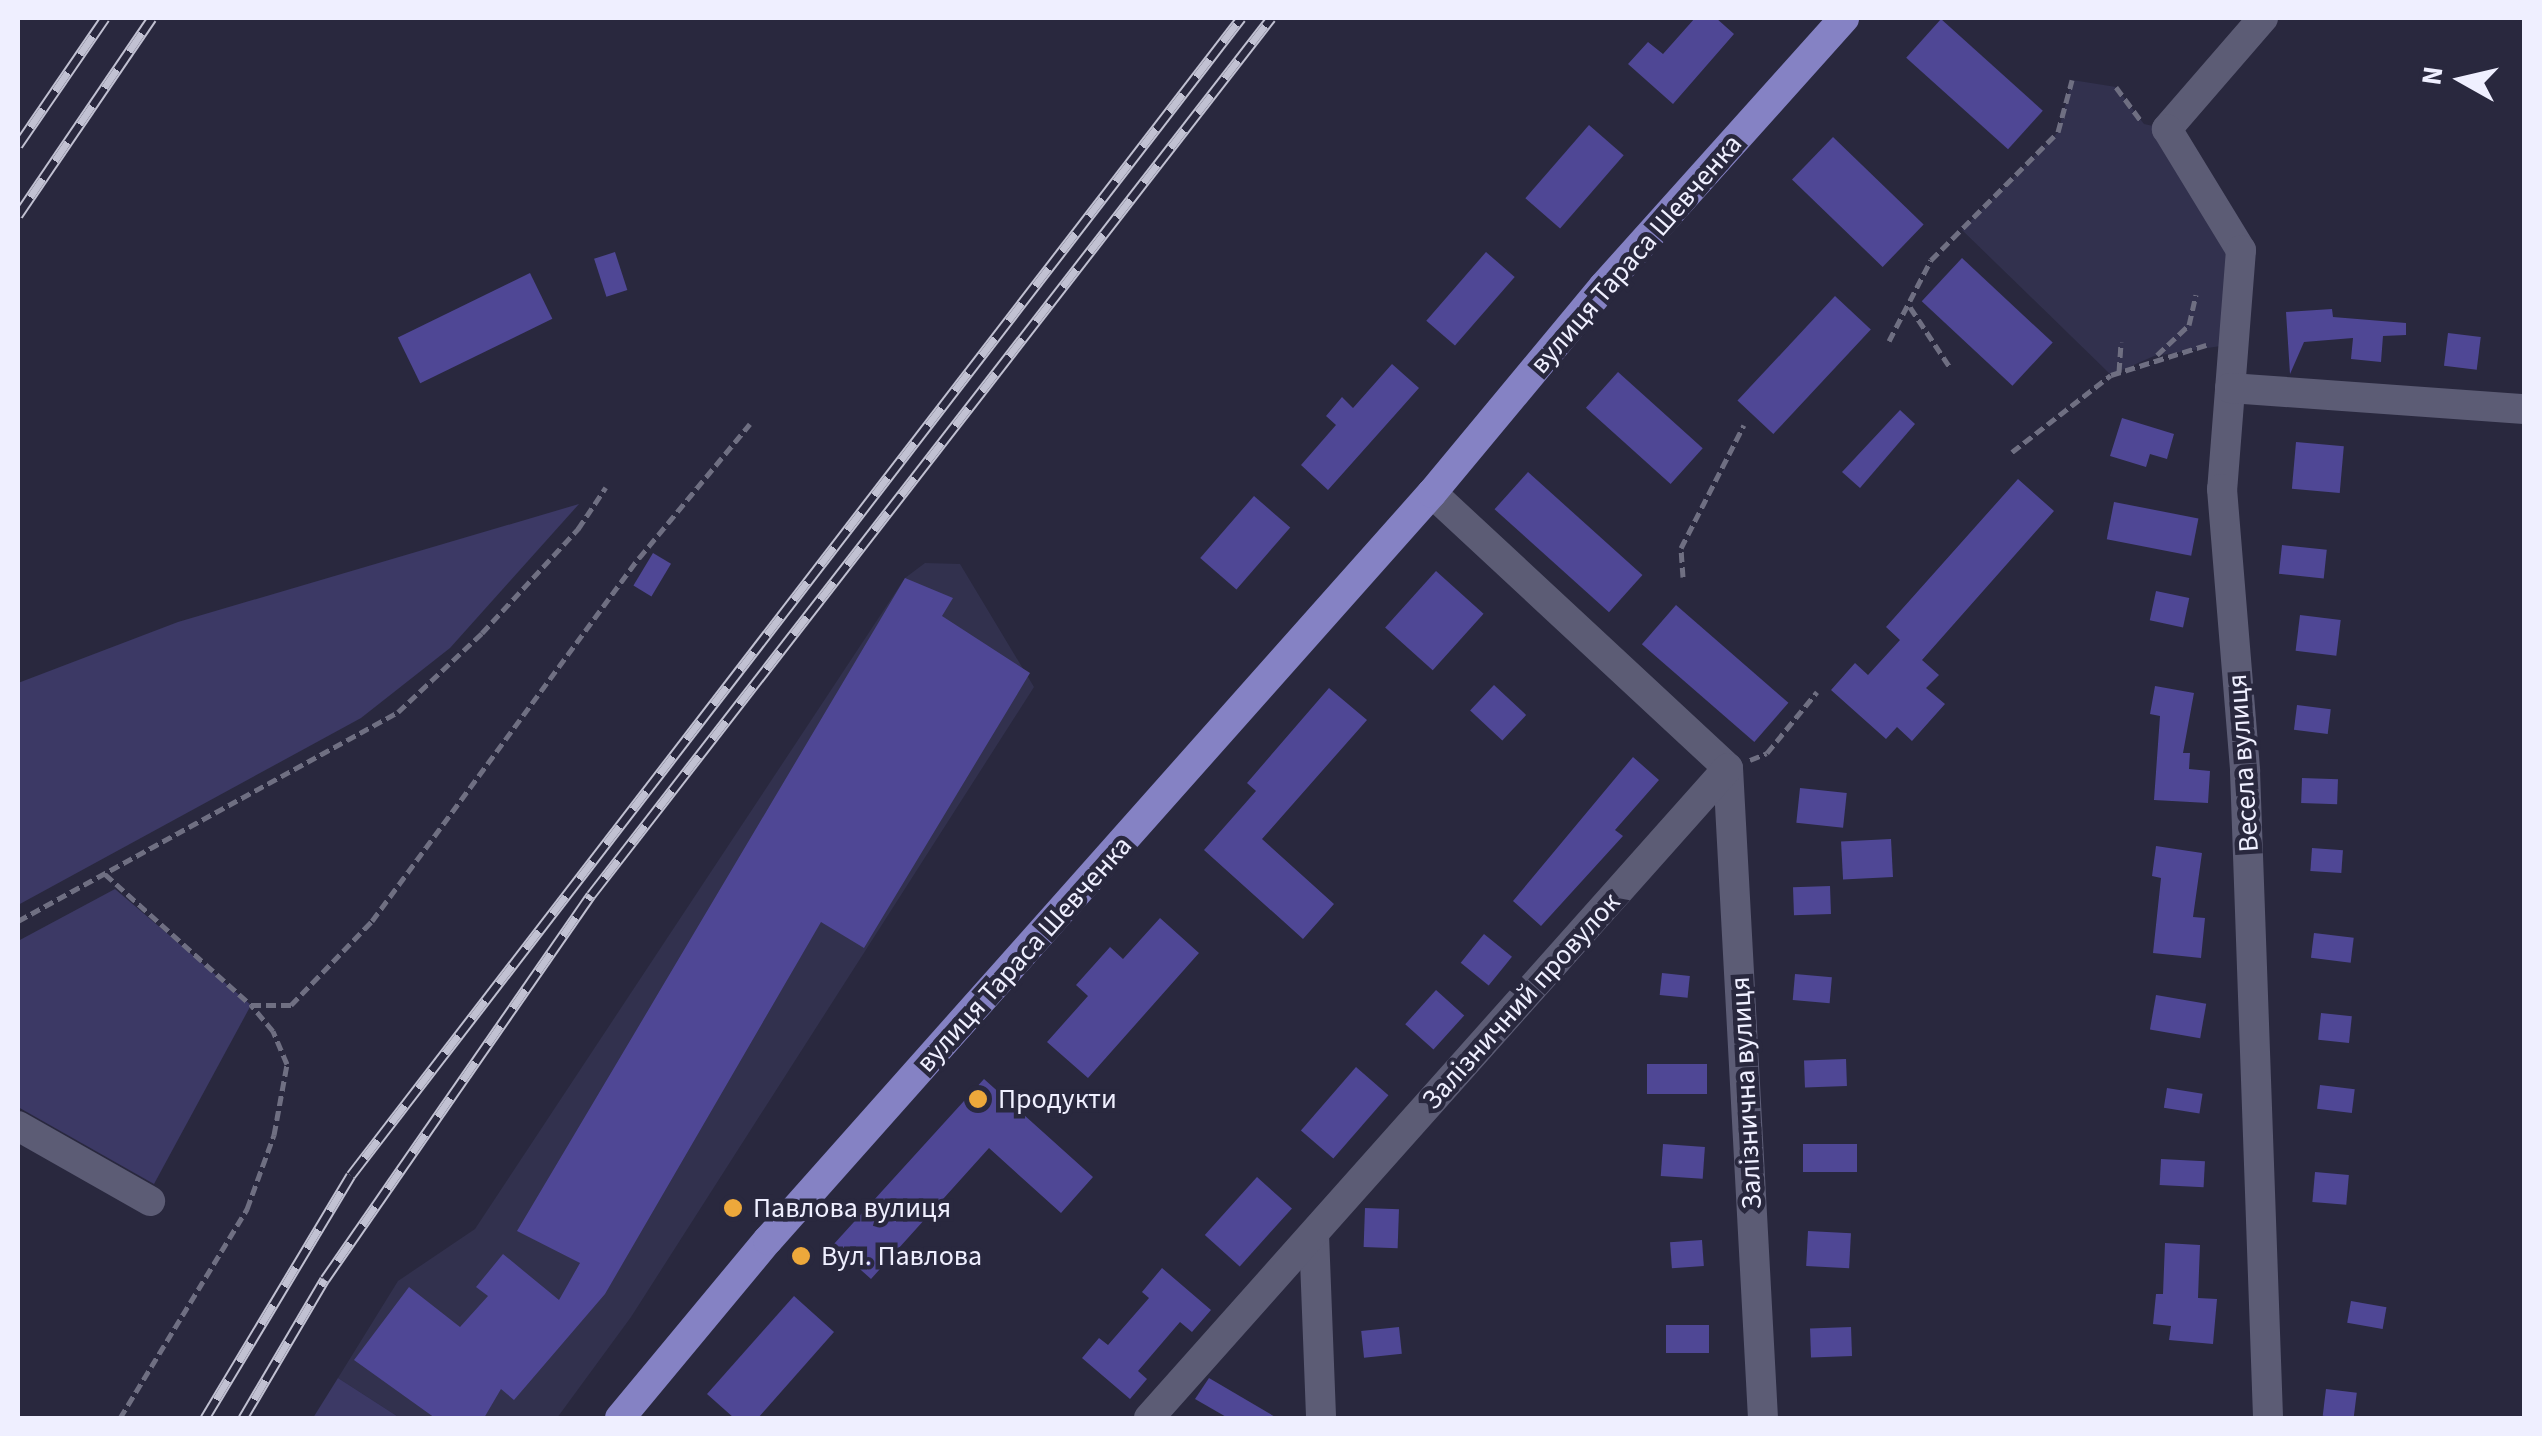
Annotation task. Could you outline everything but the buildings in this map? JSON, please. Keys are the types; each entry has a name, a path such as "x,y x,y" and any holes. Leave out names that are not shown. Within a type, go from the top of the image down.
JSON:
{"main road":[{"name":"вулиця Тараса Шевченка","path":"620,1418 768,1240 1432,493 1603,288 1844,18"}],"street":[{"path":"2168,128 2263,18"},
{"name":"Весела вулиця","path":"2168,128 2241,250 2222,489 2246,790 2268,1418"},
{"path":"2230,388 2524,409"},
{"path":"1432,493 1728,768"},
{"name":"Залізничний провулок","path":"1149,1418 1728,768"},
{"name":"Залізнична вулиця","path":"1728,768 1763,1418"},
{"path":"18,1126 150,1201"},
{"path":"1314,1234 1321,1418"}],"path":[{"path":"1889,341 1931,260 2058,132 2072,80"},
{"path":"2116,88 2144,124 2168,128"},
{"path":"2012,452 2119,372 2154,356 2189,326 2196,295"},
{"path":"1910,306 1950,369"},
{"path":"2119,372 2121,342"},
{"path":"2154,356 2234,344"},
{"path":"251,1005 291,1005 372,921 639,558 750,424"},
{"path":"1683,577 1681,548 1744,425"},
{"path":"18,921 398,712 482,633 578,530 606,487"},
{"path":"1728,768 1767,753 1816,692"},
{"path":"105,874 251,1005 273,1031 287,1064 274,1135 247,1209 120,1418"}],"shaded area":[{"path":"2072,80 2116,87 2144,124 2167,129 2241,250 2234,344 2154,356 2111,375 1962,230 2058,132"},
{"path":"579,504 450,648 361,718 18,905 18,683 178,622"},
{"path":"925,563 960,564 1034,687 631,1317 557,1418 400,1418 338,1378 398,1281 475,1229 905,578"},
{"path":"115,889 251,1005 154,1184 18,1107 18,941"},
{"path":"338,1378 400,1418 313,1418"}],"railway":[{"path":"18,145 105,18"},
{"path":"18,215 152,18"},
{"path":"205,1418 351,1175 1241,18"},
{"path":"243,1418 325,1279 591,895 1271,18"}],"place":[{"name":"Продукти","path":"978,1099"},
{"name":"Павлова вулиця","path":"733,1208"},
{"name":"Вул. Павлова","path":"801,1256"}]}
